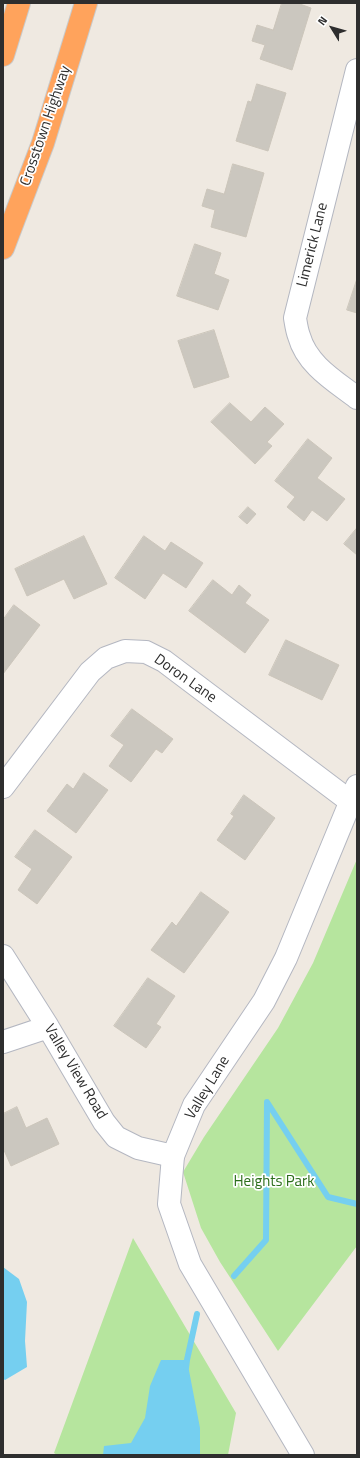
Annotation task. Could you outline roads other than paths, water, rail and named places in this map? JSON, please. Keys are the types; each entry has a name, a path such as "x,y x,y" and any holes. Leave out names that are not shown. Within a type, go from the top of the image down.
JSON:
{"highway":[{"path":"3,56 18,3"},
{"name":"Crosstown Highway","path":"3,248 43,143 86,3"}],"street":[{"name":"Limerick Lane","path":"357,70 295,318 299,338 308,357 322,372 357,398"},
{"name":"Doron Lane","path":"3,787 90,672 106,658 125,651 146,652 164,661 354,794"},
{"name":"Valley Lane","path":"303,1455 190,1264 170,1204 173,1156 194,1105 264,1001 286,958 354,794"},
{"name":"Valley View Road","path":"3,956 48,1027 104,1122 116,1138 138,1148 173,1156"},
{"path":"3,1042 48,1027"},
{"name":"Valley Lane","path":"290,1434 296,1455"}],"water":[{"path":"3,1267 19,1279 27,1302 25,1341 27,1367 5,1380 3,1379"},
{"path":"161,1360 187,1360 200,1428 200,1455 103,1455 104,1446 131,1443 145,1418 150,1386"}],"waterway":[{"path":"234,1276 266,1240 267,1102 328,1197 357,1204"},
{"path":"186,1368 197,1314"}],"park label":[{"name":"Heights Park","path":"274,1182"}]}
